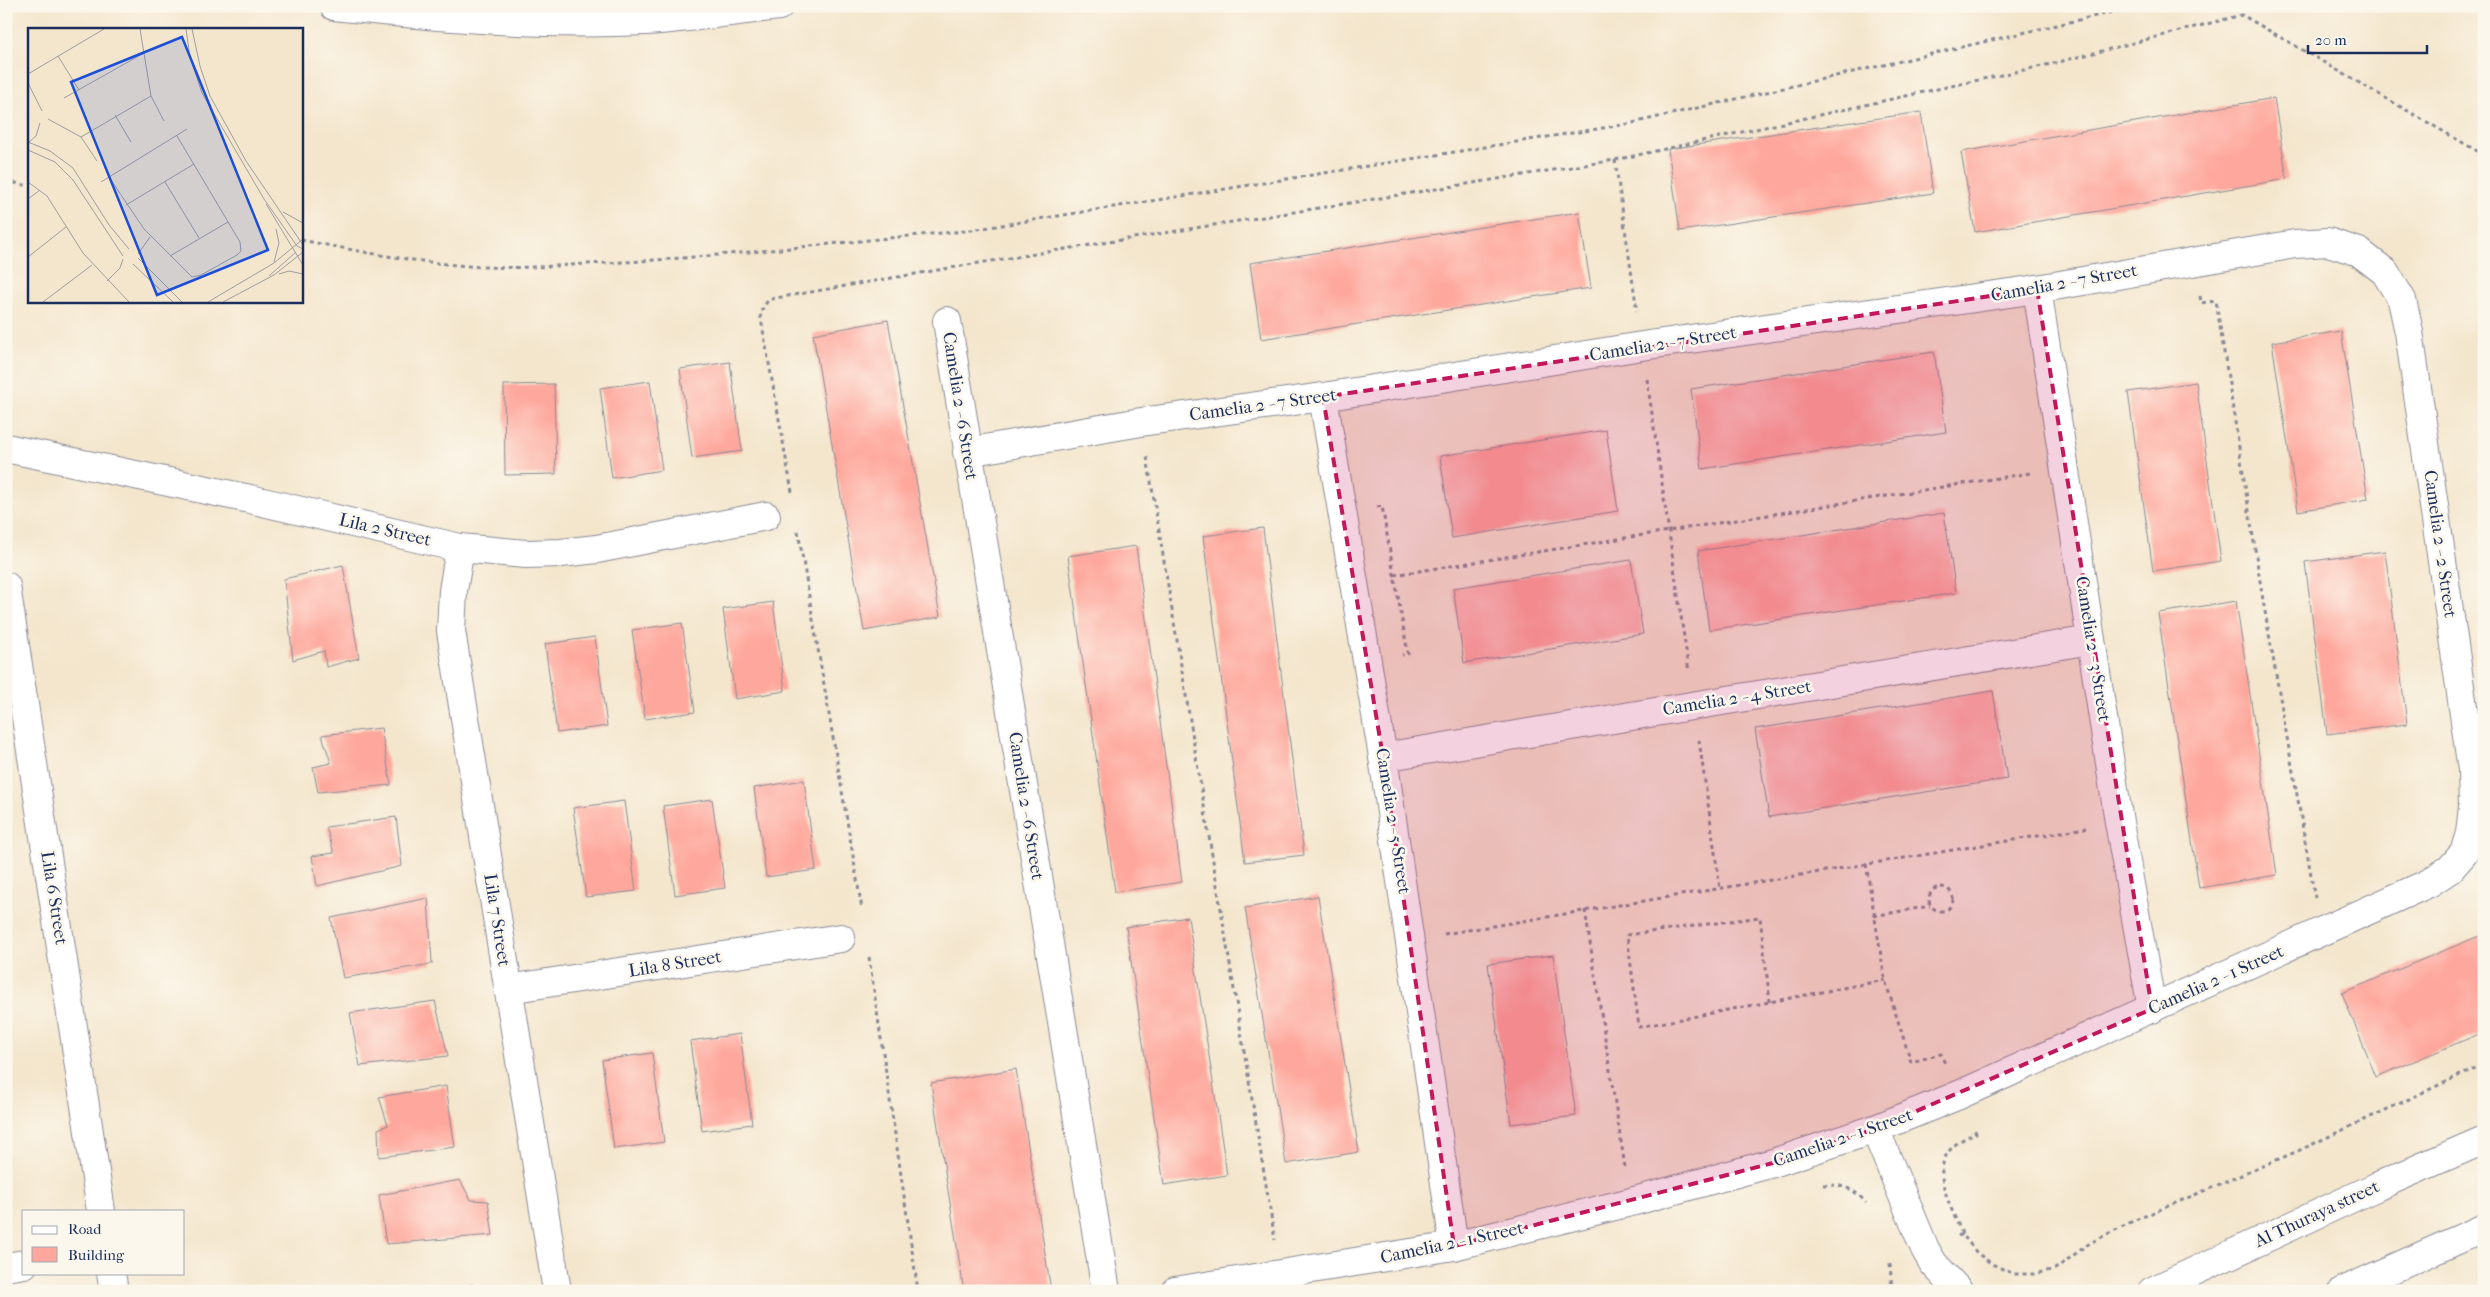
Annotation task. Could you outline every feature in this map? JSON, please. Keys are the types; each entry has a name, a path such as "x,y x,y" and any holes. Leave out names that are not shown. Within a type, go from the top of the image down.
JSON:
{"street":[{"path":"334,6 440,17 542,22 646,21 778,6"},
{"name":"Camelia 2 - 7 Street","path":"967,452 1141,422 1323,397 1642,346 2037,289 2194,260 2295,244 2328,242 2359,252"},
{"name":"Camelia 2 - 2 Street","path":"2359,252 2385,272 2402,300 2409,332 2472,770 2473,807 2470,833 2464,853"},
{"name":"Camelia 2 - 3 Street","path":"2037,289 2119,822 2152,1009"},
{"name":"Camelia 2 - 6 Street","path":"947,321 1106,1291"},
{"name":"Camelia 2 - 5 Street","path":"1323,397 1383,757 1411,939 1454,1246"},
{"name":"Lila 2 Street","path":"7,449 240,497 460,548 526,554 596,549 766,516"},
{"name":"Lila 7 Street","path":"460,548 453,591 451,632 557,1291"},
{"name":"Lila 6 Street","path":"6,586 101,1210"},
{"name":"Camelia 2 - 4 Street","path":"1383,757 1694,704 2091,640"},
{"name":"Camelia 2 - 1 Street","path":"1175,1291 1454,1246 1631,1202 1773,1163 1874,1129 1960,1095 2429,883 2450,870 2464,853"},
{"name":"Lila 8 Street","path":"508,989 841,938"},
{"path":"1874,1129 1929,1256 1935,1291"},
{"name":"Al Thuraya street","path":"2152,1291 2378,1186 2484,1140"},
{"path":"2343,1291 2484,1228"},
{"path":"1929,1256 1959,1291"},
{"path":"6,1267 22,1264"},
{"path":"111,1274 114,1291"}],"path":[{"path":"302,240 429,263 486,267 537,267 698,258 857,240 964,231 1628,124 2139,6"},
{"path":"1615,160 1720,888"},
{"path":"6,181 28,186"},
{"path":"2194,260 2201,303 2216,301 2263,600 2322,933"},
{"path":"1141,422 1280,1275"},
{"path":"1394,575 2064,467"},
{"path":"1411,939 2119,822"},
{"path":"1866,864 1886,980 1911,1062 1940,1054 1976,1133 1960,1140 1946,1153 1940,1170 1944,1190 1962,1234 1977,1253 1992,1264 2014,1274 2034,1274 2055,1269 2090,1244 2133,1220 2298,1151 2484,1064"},
{"path":"1874,916 1930,906 1942,912 1950,908 1954,902 1953,894 1948,889 1940,887 1933,890 1929,897 1930,906"},
{"path":"1585,910 1631,1202"},
{"path":"1770,1002 1760,917 1627,935 1639,1027 1886,980"},
{"path":"1820,1186 1833,1184 1846,1187 1858,1192 1866,1204"},
{"path":"1890,1263 1929,1256 1962,1234"},
{"path":"1887,1255 1890,1263 1892,1291"}],"highlighted area":[{"path":"2037,289 2152,1009 1875,1129 1773,1163 1454,1246 1383,757 1323,397"}],"building":[{"path":"2274,98 2287,179 1975,232 1961,152"},
{"path":"1921,112 1933,193 1680,231 1668,149"},
{"path":"1579,212 1591,288 1261,339 1250,263"},
{"path":"888,320 940,617 864,631 813,334"},
{"path":"2341,331 2368,499 2298,511 2272,342"},
{"path":"1934,352 1946,432 1702,469 1691,389"},
{"path":"730,362 742,451 692,458 680,369"},
{"path":"650,381 662,470 612,478 600,388"},
{"path":"2196,382 2221,561 2153,571 2128,392"},
{"path":"554,384 556,474 505,475 504,385"},
{"path":"1606,430 1618,511 1452,538 1440,456"},
{"path":"1944,513 1956,593 1709,630 1698,551"},
{"path":"1263,528 1304,855 1245,862 1203,536"},
{"path":"1136,546 1182,882 1115,892 1068,556"},
{"path":"2385,551 2407,724 2327,734 2305,562"},
{"path":"1631,560 1643,634 1464,663 1453,588"},
{"path":"343,565 359,658 326,667 324,651 293,660 284,579"},
{"path":"2236,601 2277,875 2199,888 2158,613"},
{"path":"773,602 785,691 735,699 723,609"},
{"path":"682,623 695,712 645,719 632,630"},
{"path":"595,637 607,726 557,733 545,644"},
{"path":"1993,691 2007,779 1769,817 1755,729"},
{"path":"381,728 391,785 318,792 313,767 331,763 322,735"},
{"path":"804,780 816,870 766,877 754,788"},
{"path":"712,799 725,888 675,895 663,806"},
{"path":"624,801 636,891 586,897 573,808"},
{"path":"396,817 402,866 317,886 312,856 334,853 326,827"},
{"path":"1318,896 1359,1152 1286,1164 1245,908"},
{"path":"428,898 432,964 343,978 331,918"},
{"path":"1188,917 1227,1175 1164,1185 1126,927"},
{"path":"2484,934 2484,1032 2376,1077 2342,993"},
{"path":"1553,955 1576,1116 1511,1124 1488,964"},
{"path":"435,1001 448,1056 360,1066 350,1013"},
{"path":"740,1034 752,1124 702,1131 690,1041"},
{"path":"652,1053 664,1142 614,1149 602,1060"},
{"path":"1016,1069 1051,1291 964,1291 931,1083"},
{"path":"446,1086 455,1147 379,1157 378,1129 388,1125 379,1097"},
{"path":"460,1180 471,1200 488,1201 493,1235 386,1244 379,1195"},
{"path":"473,1284 474,1291 445,1291 445,1290"}]}
